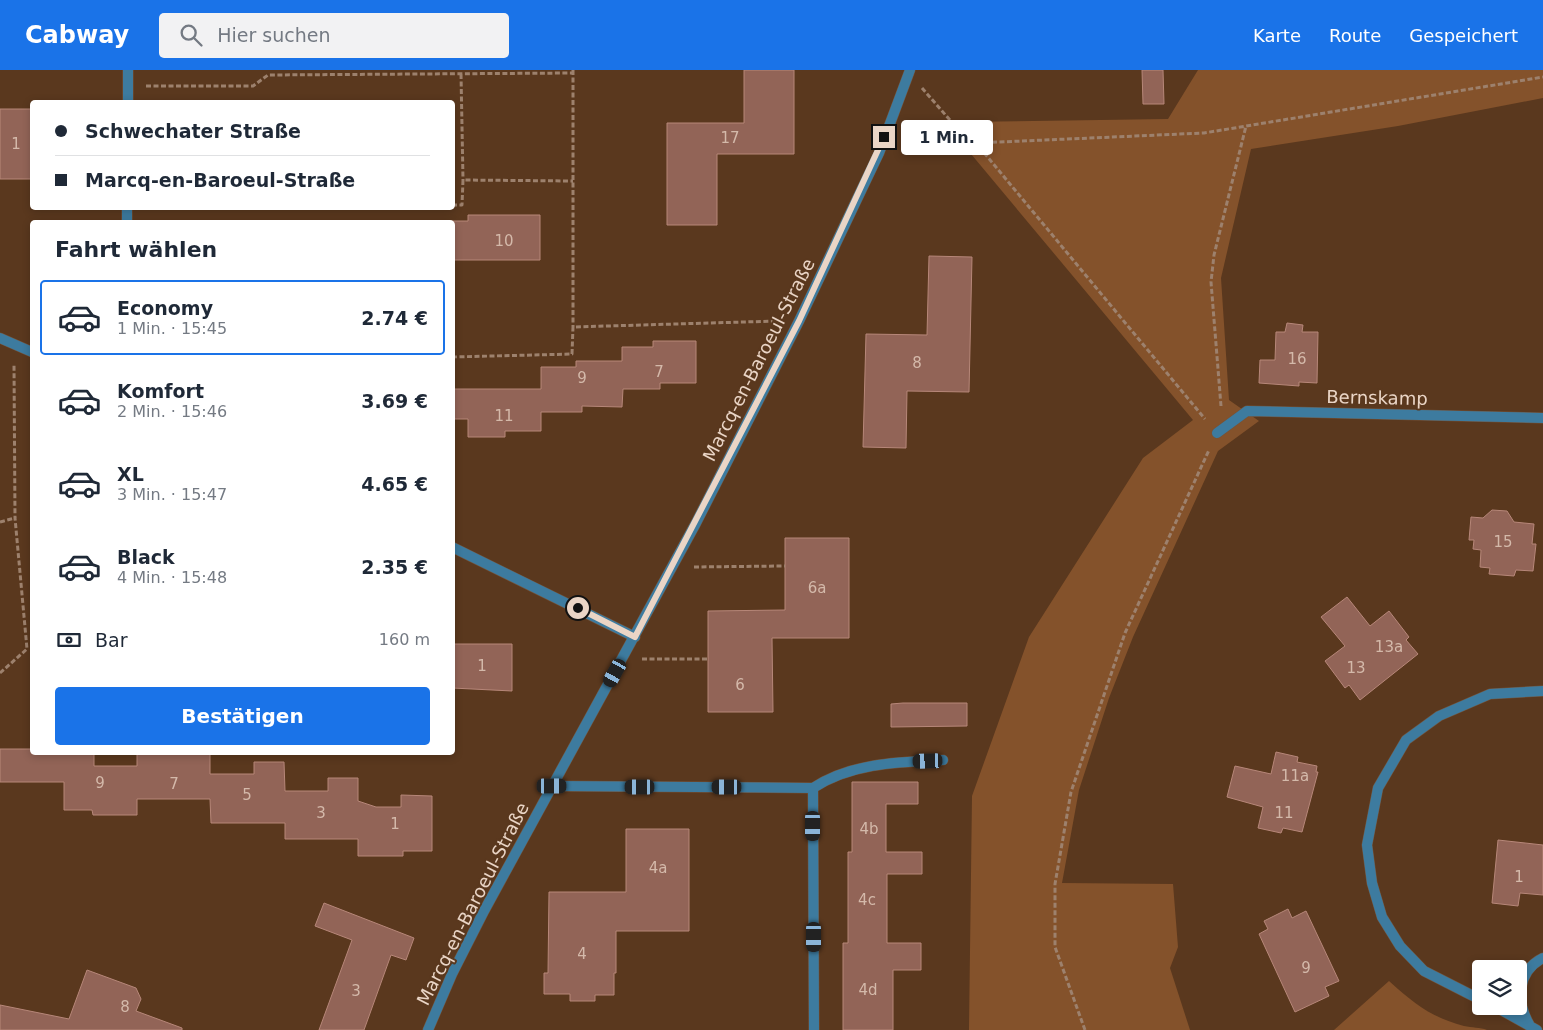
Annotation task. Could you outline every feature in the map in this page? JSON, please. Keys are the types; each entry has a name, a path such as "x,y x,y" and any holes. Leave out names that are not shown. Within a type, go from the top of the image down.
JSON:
{"street":[{"path":"128,70 128,100"},
{"name":"Marcq-en-Baroeul-Straße","path":"428,1030 456,966 673,566 799,321 878,153 909,71"},
{"path":"0,338 30,351"},
{"name":"Bernskamp","path":"1220,430 1247,411 1543,418"},
{"path":"455,548 635,637"},
{"path":"1472,995 1424,971 1400,946 1382,917 1372,883 1367,845 1378,788 1406,740 1438,716 1490,694 1543,692"},
{"path":"552,786 813,788 828,778 879,764 943,760"},
{"path":"813,788 814,1030"},
{"path":"1533,1027 1522,1011 1520,998 1522,984 1528,971 1543,958"},
{"path":"1511,1015 1533,1027"}],"path":[{"path":"128,86 253,86 268,75 461,74 573,71 572,354 455,357"},
{"path":"909,71 956,127 976,144 1220,430"},
{"path":"455,205 462,205 461,74"},
{"path":"976,144 1204,133 1543,76"},
{"path":"1085,1030 1055,947 1054,884 1071,792 1125,632 1220,430 1211,282 1214,255 1246,126"},
{"path":"463,180 573,181"},
{"path":"573,327 799,321"},
{"path":"0,674 27,649 16,518 14,344"},
{"path":"0,522 16,518"},
{"path":"673,566 785,566"},
{"path":"624,657 708,659"}],"shaded area":[{"path":"1198,70 1543,70 1543,98 1398,126 1251,149 1221,278 1229,400 1259,421 1218,451 1133,637 1109,698 1079,790 1062,883 1173,884 1178,947 1170,968 1190,1030 969,1030 972,796 1029,637 1143,458 1193,420 951,130 960,122 1168,119"},
{"path":"1389,981 1415,1003 1432,1014 1464,1026 1487,1030 1334,1030"}],"building":[{"path":"744,70 794,70 794,154 717,154 717,225 667,225 667,123 744,123"},
{"path":"1142,70 1163,70 1164,104 1143,104"},
{"path":"0,109 30,109 30,179 0,179"},
{"path":"468,215 540,215 540,260 455,260 455,221 468,221"},
{"path":"929,256 972,257 969,392 907,391 906,448 863,447 866,334 927,335"},
{"path":"1287,323 1303,325 1302,332 1318,332 1317,383 1299,382 1299,386 1259,383 1260,360 1275,360 1276,332 1285,332"},
{"path":"653,341 696,341 696,383 660,383 660,389 623,389 622,407 582,406 582,412 541,412 541,431 505,431 505,437 468,437 468,419 455,419 455,389 541,389 541,367 576,367 576,361 622,361 622,347 653,347"},
{"path":"1492,510 1507,511 1514,522 1534,524 1532,544 1536,544 1533,571 1516,570 1514,576 1489,574 1490,568 1480,567 1481,550 1473,549 1474,540 1469,540 1471,517 1483,518"},
{"path":"785,538 849,538 849,638 772,638 773,712 708,712 708,611 785,610"},
{"path":"1347,597 1370,626 1389,611 1409,637 1406,640 1418,654 1360,700 1349,685 1345,688 1325,661 1345,646 1321,617"},
{"path":"455,644 512,644 512,691 455,688"},
{"path":"967,703 967,726 891,727 891,704"},
{"path":"0,749 30,749 30,755 94,755 94,766 137,766 137,755 210,755 210,774 254,774 254,762 284,762 285,791 328,791 328,778 358,778 358,801 376,807 401,807 401,795 432,796 432,851 403,851 403,856 358,856 358,839 285,839 285,823 211,823 210,799 137,799 137,815 93,815 92,810 64,810 64,782 0,782"},
{"path":"1276,752 1298,757 1297,762 1317,766 1316,772 1318,772 1302,832 1283,828 1281,833 1258,828 1263,807 1227,797 1235,766 1271,774"},
{"path":"852,782 918,782 918,804 886,804 886,852 922,852 922,874 887,874 887,943 921,943 921,970 893,970 893,1030 843,1030 843,943 848,943 848,852 852,852"},
{"path":"626,829 689,829 689,931 616,931 614,995 595,995 595,1001 570,1001 570,994 544,994 544,973 548,973 549,892 626,892"},
{"path":"1498,840 1543,845 1543,895 1520,893 1518,906 1492,903"},
{"path":"324,903 414,938 406,960 391,955 364,1030 319,1030 352,940 315,926"},
{"path":"1288,909 1292,918 1306,911 1339,981 1325,987 1329,996 1295,1012 1259,934 1268,929 1264,921"},
{"path":"87,970 136,988 141,999 136,1011 182,1028 182,1030 0,1030 0,1005 69,1019"}],"route":[{"path":"578,608 635,637 696,523 719,474 799,321 884,137"}]}
